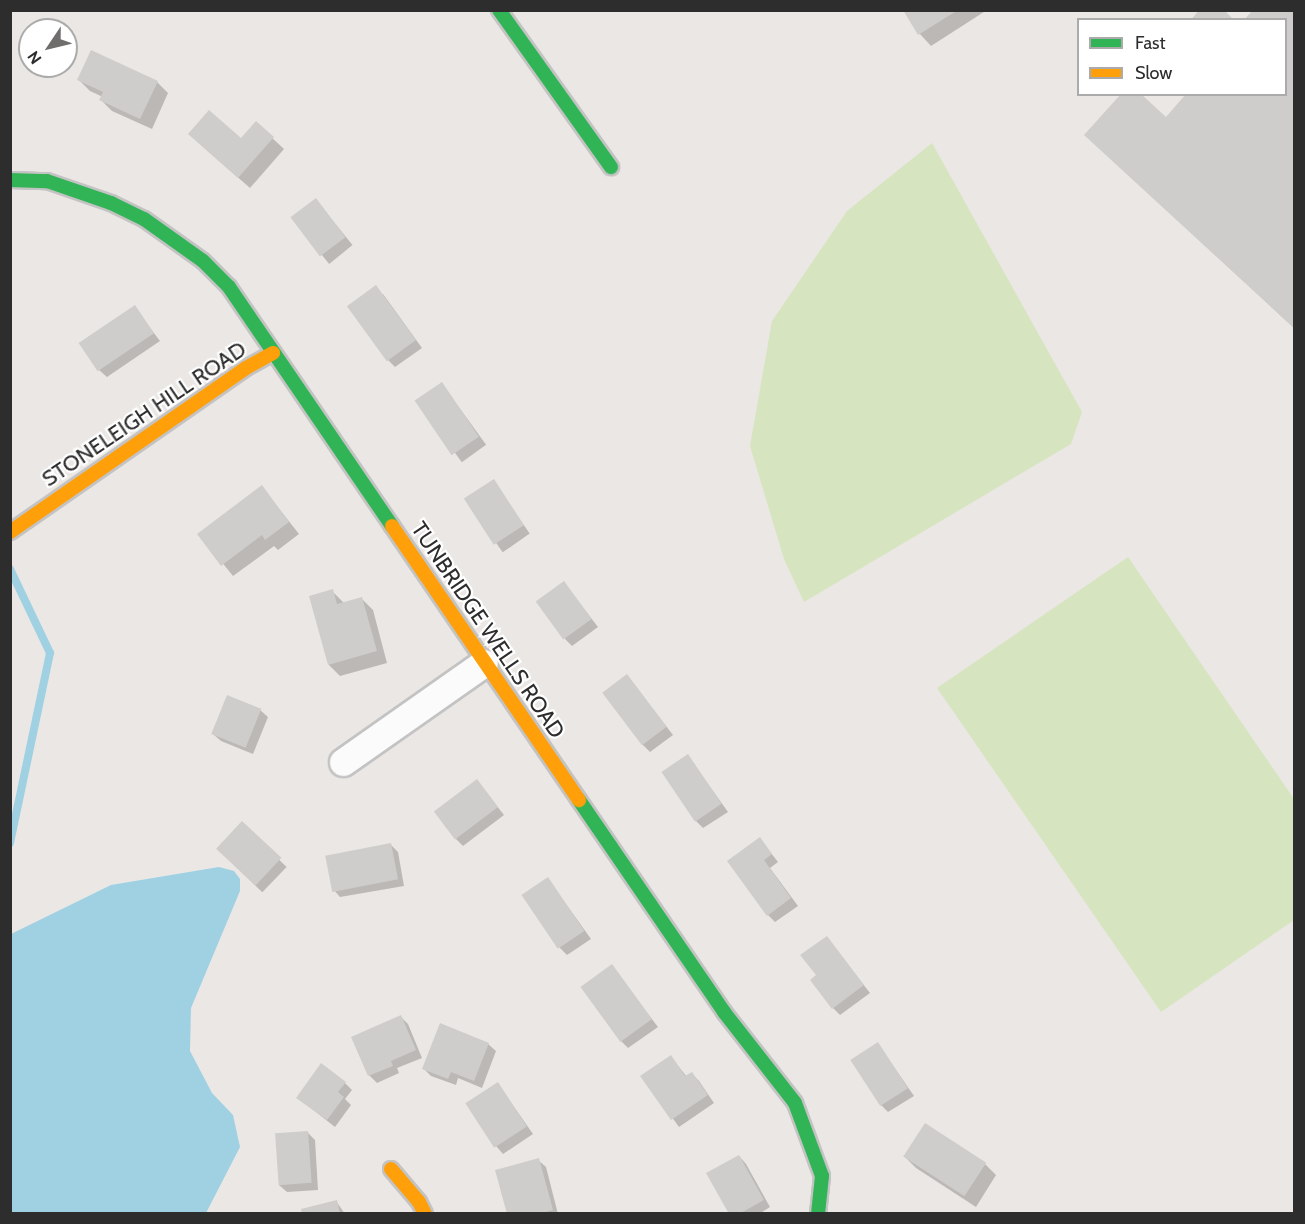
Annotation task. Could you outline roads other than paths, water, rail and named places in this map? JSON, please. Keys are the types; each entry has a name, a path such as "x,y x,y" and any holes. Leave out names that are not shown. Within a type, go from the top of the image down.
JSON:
{"street":[{"path":"499,10 611,167"},
{"name":"TUNBRIDGE WELLS ROAD","path":"10,180 47,181 111,202 144,219 203,261 229,287 724,1012 795,1103 822,1176 818,1214"},
{"name":"STONELEIGH HILL ROAD","path":"10,531 246,368 273,353"},
{"path":"343,762 484,663"},
{"path":"391,1169 419,1202 425,1214"}],"water":[{"path":"219,867 234,871 240,879 240,891 191,1008 190,1051 212,1093 233,1115 240,1147 206,1213 11,1213 11,934 111,885"}],"waterway":[{"path":"10,569 50,653 10,843"}]}
